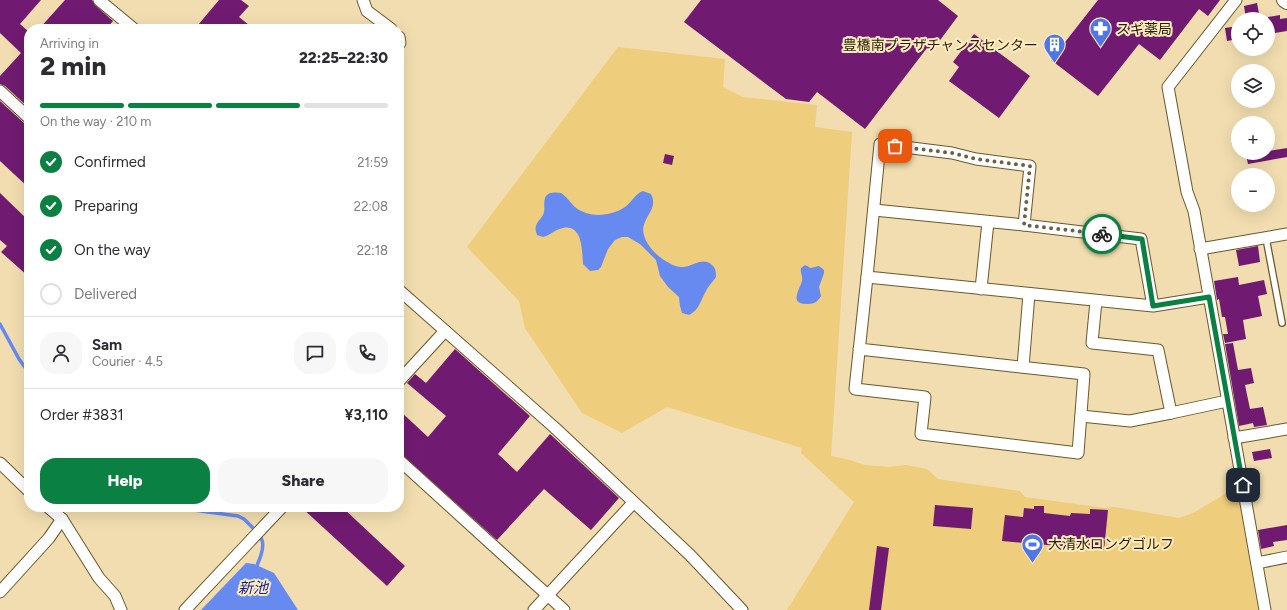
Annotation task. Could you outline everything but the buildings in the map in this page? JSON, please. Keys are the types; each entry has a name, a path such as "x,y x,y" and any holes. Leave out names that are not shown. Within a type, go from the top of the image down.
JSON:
{"street":[{"path":"99,0 128,24"},
{"path":"363,0 367,11 384,24"},
{"path":"1236,0 1168,87 1187,192 1194,211 1265,610"},
{"path":"0,91 24,113"},
{"path":"859,349 1084,374 1078,453 921,434 925,397 855,389 859,349 874,210 880,144 952,153 976,159 1030,166 1024,225"},
{"path":"874,210 1024,225 1142,239 1153,306"},
{"path":"981,289 988,222"},
{"path":"1200,249 1287,234"},
{"path":"867,277 1153,306 1209,297"},
{"path":"404,294 555,428 690,555 742,610"},
{"path":"1023,367 1029,294"},
{"path":"1096,301 1092,343 1158,350 1171,413"},
{"path":"404,376 445,331"},
{"path":"1080,416 1130,421 1227,401"},
{"path":"1234,438 1287,429"},
{"path":"0,463 24,486"},
{"path":"404,465 564,610"},
{"path":"534,610 633,502"},
{"path":"54,512 62,519 99,578 115,596 121,610"},
{"path":"185,610 277,512"},
{"path":"0,592 49,538 62,519"},
{"path":"1257,563 1287,557"}],"lane":[{"path":"1266,238 1282,323"}],"shaded area":[{"path":"618,47 725,59 723,87 743,97 817,105 815,127 852,132 831,456 865,465 889,467 906,465 927,469 938,479 1020,491 1025,497 1105,508 1115,507 1179,518 1193,513 1237,487 1258,610 787,610 854,502 801,453 802,448 667,407 622,433 582,413 525,328 519,301 467,247"}],"water":[{"path":"643,191 651,194 653,198 652,209 643,227 643,233 651,249 672,265 685,267 705,262 713,266 715,270 716,277 707,289 698,307 689,315 682,313 679,297 668,287 660,276 656,260 640,244 628,237 622,237 615,240 608,249 601,267 598,270 590,271 583,264 582,246 578,234 574,230 570,228 563,228 543,237 537,235 536,224 543,215 545,198 549,193 561,193 580,211 599,215 613,213 625,207"},
{"path":"805,265 811,268 819,266 824,270 819,287 821,296 816,302 810,304 802,304 798,302 797,299 802,281 801,268"},
{"name":"新池","path":"246,563 254,564 274,573 298,610 201,610"}],"waterway":[{"path":"0,324 24,366"},
{"path":"208,512 238,516 244,519 256,531"},
{"path":"255,570 263,545 261,538"}],"way so far":[{"path":"895,146 952,153 976,159 1030,166 1024,225 1102,234"}],"place":[{"name":"スギ薬局","path":"1101,48"},
{"name":"豊橋南プラザチャンスセンター","path":"1054,64"},
{"name":"大清水ロングゴルフ","path":"1033,564"}],"route":[{"path":"1102,234 1142,239 1153,306 1209,297 1243,485"}]}
